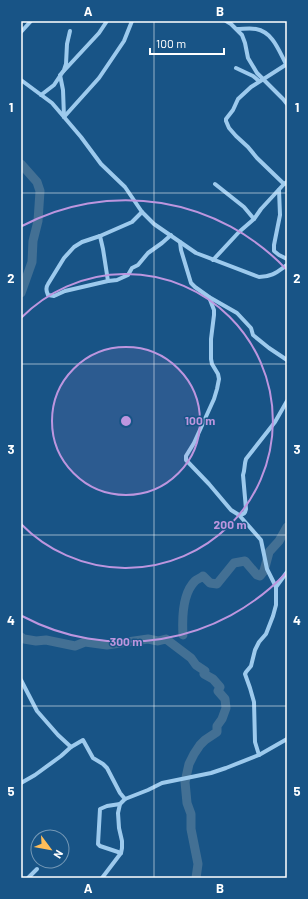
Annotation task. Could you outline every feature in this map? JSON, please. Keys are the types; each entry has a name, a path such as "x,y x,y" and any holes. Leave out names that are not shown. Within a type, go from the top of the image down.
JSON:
{"street":[{"path":"21,32 31,21"},
{"path":"60,75 99,33 107,21"},
{"path":"64,117 99,78 124,41 132,21"},
{"path":"226,21 237,29 242,35 248,58 261,80"},
{"path":"213,260 238,232 254,219 261,209 285,183 257,158 226,123 226,119 233,110 238,99 251,87 286,64 274,42 264,32 254,29 237,29"},
{"path":"41,95 54,85 66,64 67,44 70,31"},
{"path":"236,68 261,80 287,104"},
{"path":"60,75 63,90 64,117"},
{"path":"21,80 52,103 82,137 101,164 125,187 142,212 154,224 196,253 259,277 272,276 287,265"},
{"path":"215,184 244,207 254,219"},
{"path":"279,190 280,215 274,251 287,259"},
{"path":"142,212 132,222 78,244 70,251 48,284 48,295 54,296 65,291 117,280 128,275 132,268 138,265 148,253 162,244 171,235"},
{"path":"100,236 108,281"},
{"path":"180,242 191,283 209,297 237,313 251,328 253,335 287,360"},
{"path":"209,297 214,310 211,359 219,379 214,399 194,443 186,456 186,460 231,510 239,515 261,540 266,564 276,587 276,605 273,616 266,634 259,642 255,650 251,666 245,674 254,702 255,742 259,754"},
{"path":"239,515 243,515 246,509 243,475 244,463 275,422 287,401"},
{"path":"276,587 287,572"},
{"path":"21,680 37,711 58,735 71,747"},
{"path":"102,878 121,853 122,841 118,813 120,804 125,799 162,783 211,773 226,768 259,754 287,739"},
{"path":"21,783 35,775 71,747 84,740 93,758 107,768 120,793 125,799"},
{"path":"120,804 107,806 100,809 98,844 121,853"},
{"path":"28,878 37,869"}],"waterway":[{"path":"21,164 37,182 40,191 38,221 33,241 32,262 21,293"},
{"path":"183,635 185,599 195,581 203,576 210,583 217,584 234,563 245,561 257,575 260,576 264,571 269,552 279,541 287,527"},
{"path":"21,637 24,639 36,641 46,640 75,646 85,642 107,645 148,639 158,641 166,639 191,658 196,665 205,671 204,674 213,679 220,687 218,691 225,699 226,708 222,719 217,726 217,732 205,740 194,754 189,764 185,782 187,803 191,814 191,829 198,864 196,878"}]}
